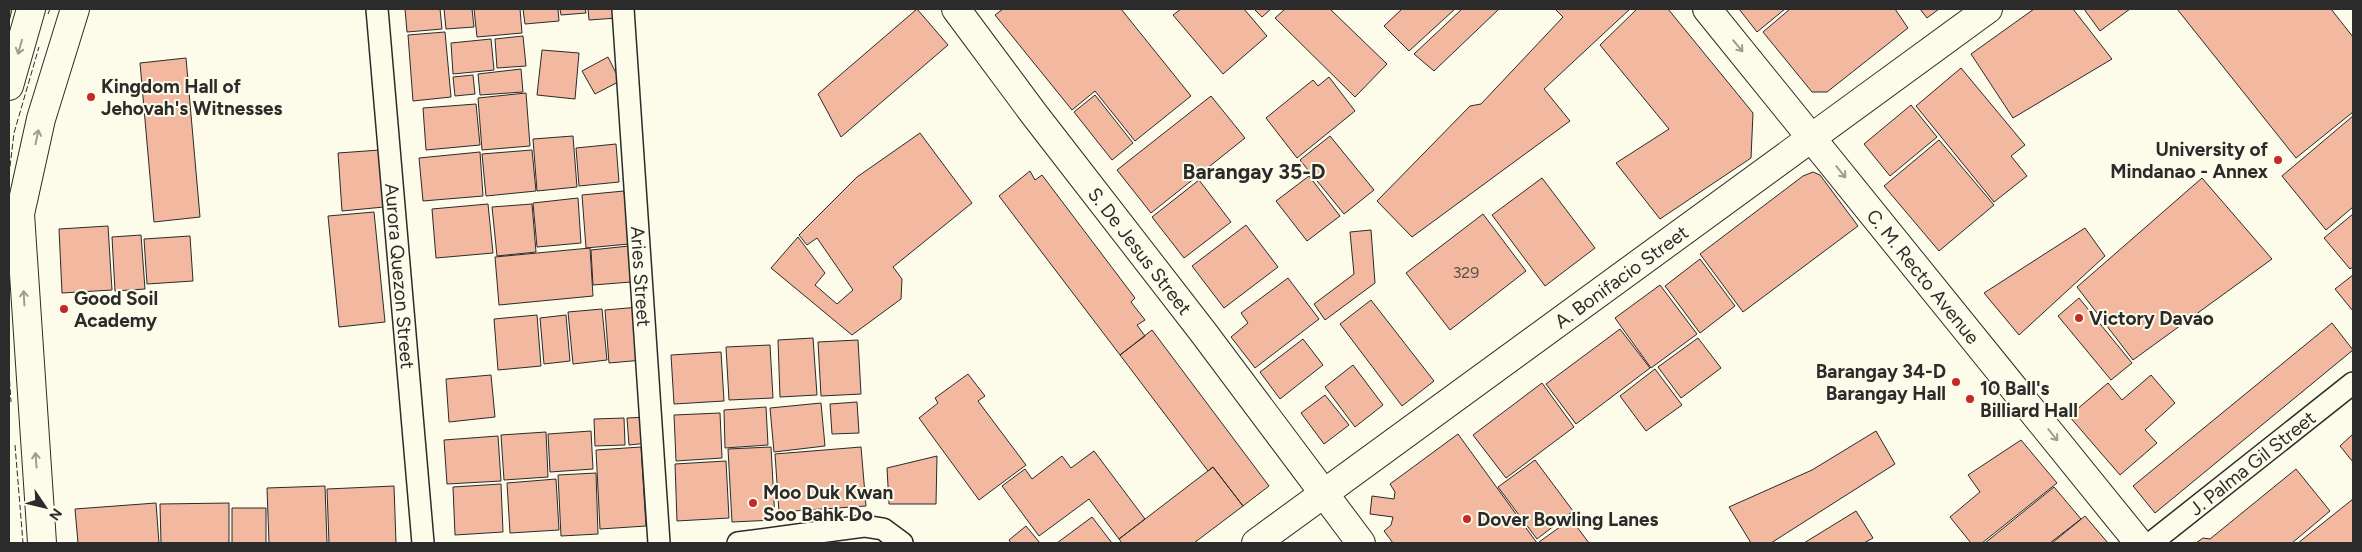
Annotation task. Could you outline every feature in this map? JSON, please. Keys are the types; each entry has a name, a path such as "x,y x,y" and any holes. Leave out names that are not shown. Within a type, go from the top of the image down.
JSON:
{"street":[{"path":"9,86 31,9"},
{"path":"42,543 20,214 40,119 75,9"},
{"name":"Aurora Quezon Street","path":"377,9 423,543"},
{"name":"Aries Street","path":"623,9 659,543"},
{"name":"S. De Jesus Street","path":"956,9 1034,114 1203,332 1361,543"},
{"name":"C. M. Recto Avenue","path":"1707,9 1813,137 2140,543"},
{"name":"A. Bonifacio Street","path":"1256,543 1988,9"},
{"name":"J. Palma Gil Street","path":"2151,543 2353,383"},
{"path":"738,543 864,526 883,529 902,543"}],"building":[{"path":"9,9 12,9 9,22"},
{"path":"405,9 440,9 442,29 407,32"},
{"path":"444,9 472,9 474,27 446,29"},
{"path":"474,9 520,9 522,33 477,37"},
{"path":"523,9 558,9 559,21 525,24"},
{"path":"560,9 585,9 586,13 561,15"},
{"path":"588,9 616,9 617,18 589,20"},
{"path":"917,9 948,45 841,137 818,94"},
{"path":"1003,9 1121,9 1191,96 1135,141 1095,91 1072,110 995,15"},
{"path":"1181,9 1244,9 1267,36 1223,74 1173,15"},
{"path":"1254,9 1271,9 1262,17"},
{"path":"1285,9 1330,9 1387,64 1355,97 1275,18"},
{"path":"1402,9 1455,9 1409,51 1384,26"},
{"path":"1462,9 1499,9 1434,71 1414,54"},
{"path":"1555,9 1630,9 1544,89 1570,121 1412,237 1377,201 1470,106 1481,104 1563,17"},
{"path":"1637,9 1668,9 1753,113 1751,158 1660,219 1616,163 1669,129 1600,45"},
{"path":"1739,9 1785,9 1757,32"},
{"path":"1790,9 1895,9 1908,28 1827,92 1812,92 1763,32"},
{"path":"1920,9 1939,9 1927,18"},
{"path":"2034,9 2073,9 2112,59 2013,118 1971,54"},
{"path":"2084,9 2130,9 2100,31"},
{"path":"2177,9 2331,9 2353,37 2353,112 2296,158"},
{"path":"445,32 451,97 413,101 408,35"},
{"path":"523,36 526,66 497,68 495,39"},
{"path":"491,39 494,70 453,74 451,43"},
{"path":"542,50 579,53 575,99 537,95"},
{"path":"608,57 620,81 595,94 582,71"},
{"path":"186,58 200,217 154,222 140,63"},
{"path":"1961,68 2025,145 2011,156 2027,176 1994,202 1916,106"},
{"path":"521,69 523,92 480,95 478,74"},
{"path":"473,75 475,94 455,96 453,77"},
{"path":"1329,77 1355,111 1297,158 1266,118 1313,80 1318,86"},
{"path":"526,93 530,146 482,150 478,98"},
{"path":"1095,95 1133,143 1112,160 1074,112"},
{"path":"1211,96 1245,138 1151,213 1117,170"},
{"path":"476,104 480,145 426,150 423,108"},
{"path":"1911,105 1937,137 1890,176 1864,144"},
{"path":"2353,116 2353,207 2326,230 2282,176"},
{"path":"920,133 972,203 893,267 902,279 901,299 852,335 771,268 798,237 825,273 815,285 837,304 853,290 817,238 807,245 799,235 857,177"},
{"path":"573,136 577,187 537,191 533,139"},
{"path":"1330,136 1374,190 1344,214 1300,160"},
{"path":"1939,140 1994,205 1939,251 1884,186"},
{"path":"616,144 619,182 579,186 576,148"},
{"path":"380,150 384,207 342,211 338,153"},
{"path":"532,150 536,191 486,196 482,154"},
{"path":"480,152 483,196 423,201 419,158"},
{"path":"1030,171 1035,180 1042,175 1135,298 1131,302 1145,320 1137,325 1145,336 1120,355 999,196"},
{"path":"1813,172 1820,175 1858,226 1743,312 1700,254 1803,176"},
{"path":"1309,176 1340,216 1307,241 1276,201"},
{"path":"1542,178 1595,248 1545,286 1492,215"},
{"path":"2202,178 2272,259 2133,360 2077,287"},
{"path":"1199,180 1231,222 1184,258 1152,217"},
{"path":"624,191 629,244 586,248 582,195"},
{"path":"578,198 581,243 537,247 533,203"},
{"path":"488,204 493,253 436,258 432,209"},
{"path":"532,204 536,252 497,256 492,207"},
{"path":"374,212 385,322 339,327 328,216"},
{"path":"1483,214 1526,271 1450,330 1406,273"},
{"path":"2353,214 2353,267 2350,269 2324,238"},
{"path":"1246,225 1278,267 1224,308 1192,266"},
{"path":"108,226 112,290 62,293 59,229"},
{"path":"2085,228 2105,256 2019,335 1984,293"},
{"path":"1371,230 1375,283 1325,320 1314,304 1354,274 1350,232"},
{"path":"141,235 145,289 115,291 112,237"},
{"path":"190,236 193,281 147,284 144,239"},
{"path":"629,246 631,282 593,285 591,250"},
{"path":"590,248 593,296 499,305 495,257"},
{"path":"1700,259 1735,306 1700,333 1665,286"},
{"path":"2353,275 2353,311 2335,289"},
{"path":"1288,278 1319,319 1255,368 1231,337 1248,323 1241,313"},
{"path":"1660,285 1697,334 1651,368 1615,318"},
{"path":"2079,298 2132,363 2111,380 2058,316"},
{"path":"1371,300 1434,381 1402,406 1340,324"},
{"path":"639,307 643,360 609,363 605,310"},
{"path":"602,309 607,360 573,364 568,312"},
{"path":"537,315 541,366 498,370 494,319"},
{"path":"566,315 570,361 544,364 540,318"},
{"path":"2332,323 2353,350 2155,513 2133,486"},
{"path":"1620,329 1650,368 1576,424 1546,384"},
{"path":"1152,330 1269,486 1243,506 1213,467 1208,471 1120,355"},
{"path":"813,338 817,395 780,397 778,340"},
{"path":"1698,338 1721,368 1681,398 1658,367"},
{"path":"1303,339 1323,365 1280,399 1260,372"},
{"path":"858,340 861,394 821,396 818,342"},
{"path":"770,345 773,398 729,400 726,347"},
{"path":"721,352 724,401 674,404 671,355"},
{"path":"1353,365 1383,405 1355,427 1325,387"},
{"path":"1655,369 1682,405 1646,431 1620,396"},
{"path":"968,374 985,396 978,401 1026,465 979,500 919,418 938,403 935,398"},
{"path":"491,375 495,417 449,422 446,379"},
{"path":"2151,375 2175,403 2145,430 2157,443 2120,475 2069,416 2108,383 2122,400"},
{"path":"1542,383 1574,427 1506,478 1473,435"},
{"path":"1325,395 1349,425 1324,444 1301,413"},
{"path":"857,402 859,433 832,434 830,404"},
{"path":"821,403 825,446 774,452 770,408"},
{"path":"766,407 768,445 725,448 724,410"},
{"path":"720,413 722,458 676,461 674,415"},
{"path":"647,417 648,443 629,445 627,418"},
{"path":"624,418 625,445 595,446 594,419"},
{"path":"591,431 593,469 550,472 548,434"},
{"path":"1876,431 1895,464 1771,543 1751,543 1729,507 1812,470"},
{"path":"546,432 548,477 504,480 501,435"},
{"path":"1458,434 1537,543 1393,543 1384,531 1391,525 1393,517 1370,514 1372,496 1394,499 1395,492 1390,484"},
{"path":"2353,434 2353,462 2340,446"},
{"path":"498,436 501,481 447,484 444,440"},
{"path":"2021,440 2057,483 1982,543 1971,543 1950,517 1980,492 1968,475"},
{"path":"641,447 646,526 600,529 596,450"},
{"path":"771,447 775,520 732,522 728,449"},
{"path":"861,447 866,506 779,512 775,454"},
{"path":"1094,451 1145,519 1119,539 1089,499 1039,536 1002,486 1025,469 1032,479 1062,456 1071,468"},
{"path":"937,456 936,504 889,504 887,468"},
{"path":"1535,460 1573,511 1537,539 1498,487"},
{"path":"726,461 729,518 677,521 675,464"},
{"path":"1213,467 1243,506 1194,543 1122,543 1119,539"},
{"path":"2296,469 2330,511 2292,543 2196,543 2203,538 2210,539"},
{"path":"596,473 598,534 561,536 558,475"},
{"path":"556,479 559,530 510,533 507,483"},
{"path":"501,484 503,532 455,535 453,487"},
{"path":"325,486 327,543 269,543 267,488"},
{"path":"394,486 396,543 329,543 327,489"},
{"path":"2054,487 2081,519 2050,543 1985,543"},
{"path":"2353,499 2353,543 2298,543"},
{"path":"156,503 159,543 78,543 75,509"},
{"path":"229,503 229,543 161,543 160,504"},
{"path":"232,508 266,508 266,543 232,543"},
{"path":"1856,511 1873,538 1864,543 1804,543"},
{"path":"2085,516 2108,543 2052,543"},
{"path":"1092,517 1112,543 1057,543"},
{"path":"1571,519 1589,543 1539,542"},
{"path":"1026,526 1040,543 1011,543 1009,540"}],"fence":[{"path":"48,14 50,9"},
{"path":"9,175 14,133 39,47"},
{"path":"9,372 11,402"},
{"path":"15,445 23,543"}],"place":[{"name":"Kingdom Hall of Jehovah's Witnesses","path":"91,97"},
{"name":"University of Mindanao - Annex","path":"2278,160"},
{"name":"Good Soil Academy","path":"64,309"},
{"name":"Victory Davao","path":"2079,318"},
{"name":"Barangay 34-D Barangay Hall","path":"1956,382"},
{"name":"10 Ball's Billiard Hall","path":"1970,399"},
{"name":"Moo Duk Kwan Soo Bahk Do","path":"753,503"},
{"name":"Dover Bowling Lanes","path":"1467,519"}],"district":[{"name":"Barangay 35-D","path":"1254,172"}]}
